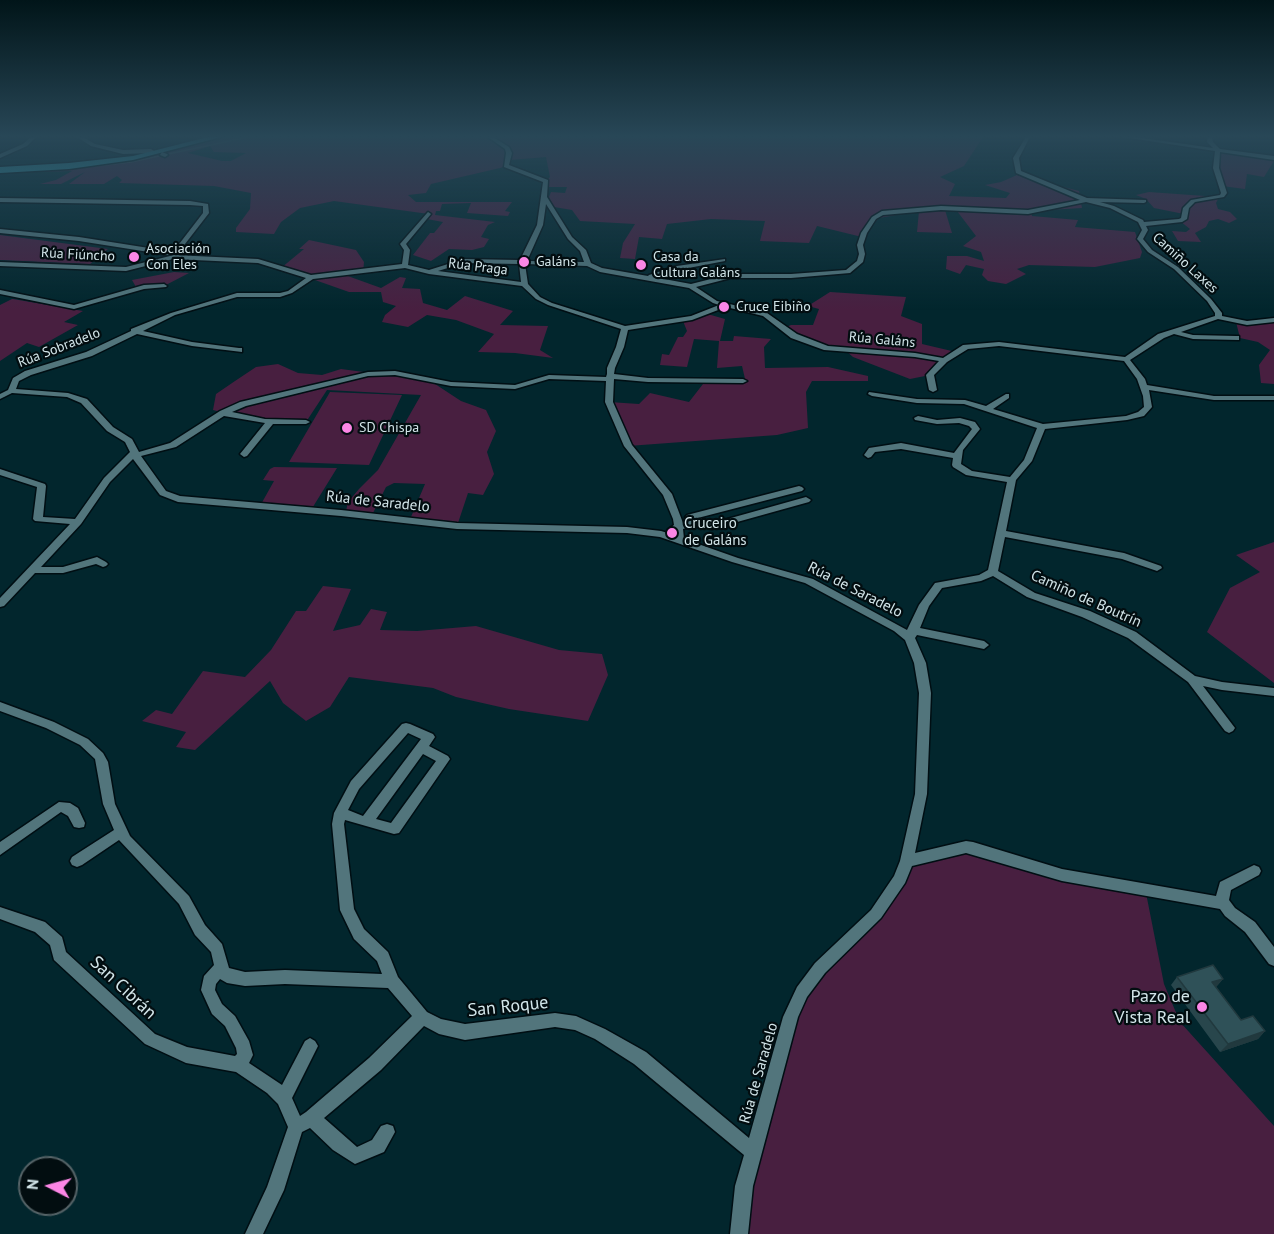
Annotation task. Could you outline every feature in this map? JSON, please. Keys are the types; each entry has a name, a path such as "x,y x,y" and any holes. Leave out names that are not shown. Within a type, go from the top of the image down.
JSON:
{"street":[{"path":"544,195 546,205 583,250 588,264"},
{"name":"Camiño Laxes","path":"1073,195 1112,207 1144,224 1145,230 1140,239 1150,251 1176,268 1209,300 1219,313 1218,317"},
{"path":"1144,224 1180,221 1184,219 1186,208 1193,201 1223,195"},
{"path":"0,200 196,203 211,206 172,254"},
{"path":"691,286 731,276 791,276 848,272 860,262 862,254 860,245 864,233 874,218 882,213 941,208 1028,212 1086,200 1144,201"},
{"path":"546,205 540,225 520,270 524,284 538,298 625,328 692,318 723,306"},
{"path":"405,266 407,252 403,244 428,214"},
{"path":"0,231 79,239 193,257 258,261 311,278"},
{"name":"Rúa Fiúncho","path":"0,264 126,269 155,263 172,254"},
{"name":"Rúa Galáns","path":"648,278 663,271 723,260"},
{"name":"Rúa Praga","path":"429,272 464,261 492,264 522,262"},
{"name":"Rúa Galáns","path":"522,262 588,264 600,270 691,286 723,306 765,314 794,336 827,348 915,355 944,360"},
{"name":"Rúa Praga","path":"311,278 405,266 429,272 524,284"},
{"name":"Rúa Sobradelo","path":"0,397 11,391 12,384 28,373 81,357 187,308 237,295 287,293 311,278"},
{"path":"0,292 74,307 144,287 164,286"},
{"path":"933,390 930,375 944,360 966,347 999,344 1126,359 1161,336 1218,317 1247,323 1274,320"},
{"path":"625,328 609,377 609,402 622,436 667,494 678,522 680,539"},
{"path":"134,331 192,344 239,350"},
{"path":"1174,332 1193,336 1236,339"},
{"path":"872,394 917,400 965,402 1042,427 1135,416 1148,407 1145,387 1126,359"},
{"path":"0,604 78,522 107,480 135,454 173,445 223,413 243,404 375,373 404,374 451,384 515,387 549,377 743,381"},
{"path":"1145,387 1214,398 1274,398"},
{"name":"Rúa de Saradelo","path":"11,391 68,395 84,401 110,429 129,441 135,454 163,493 191,502 325,511 458,526 618,529 661,534 735,560 817,584 911,634 920,663 925,693 921,794 907,861 900,879 876,914 820,968 802,992 791,1017 744,1186 739,1234"},
{"path":"989,408 1006,396"},
{"path":"223,413 270,422 306,422"},
{"path":"918,418 943,422 960,420 975,426 975,432 957,456 956,465 962,471 1012,480"},
{"path":"244,454 270,422"},
{"path":"984,645 911,634 924,604 939,585 981,578 993,572 1012,480 1028,461 1042,427"},
{"path":"868,455 872,450 901,446 957,456"},
{"path":"0,472 42,486 38,519 78,522"},
{"path":"661,534 678,522 799,489"},
{"path":"678,522 700,521 712,526 806,500"},
{"path":"1001,533 1124,556 1157,568"},
{"path":"31,570 63,570 97,560 102,564"},
{"name":"Camiño de Boutrín","path":"993,572 1031,596 1077,611 1131,634 1192,679 1229,728"},
{"name":"Camiño de Boutrín","path":"1192,679 1210,684 1274,692"},
{"path":"0,706 50,725 84,742 99,756 109,804 121,832 162,880 184,900 200,930 217,949 227,976 245,979 285,977 392,981"},
{"name":"San Roque","path":"340,813 394,830 444,759 421,747 429,737 406,727 355,785 340,813 338,824 347,910 359,934 383,957 392,981 422,1017 439,1026 465,1032 555,1020 576,1023 600,1034 640,1058 753,1152"},
{"path":"366,822 421,747"},
{"path":"0,849 58,807 66,807 73,812 79,824"},
{"path":"78,861 121,832"},
{"path":"907,861 973,848 1062,875 1224,904"},
{"path":"1254,871 1225,886 1224,904 1230,912 1250,927 1274,959"},
{"name":"San Cibrán","path":"0,913 40,927 57,942 59,955 150,1039 186,1055 239,1065 273,1087 284,1098 296,1127"},
{"path":"222,967 209,981 208,990 217,1010 230,1021 244,1046 245,1055 239,1065"},
{"path":"254,1234 275,1190 296,1127 312,1118 375,1064 422,1017"},
{"path":"284,1098 310,1046"},
{"path":"312,1118 355,1156 378,1146 387,1132"}],"shaded area":[{"path":"251,195 412,195 408,195 416,202 512,202 505,211 510,212 508,216 467,213 471,203 442,204 440,211 436,211 435,215 495,222 488,225 481,237 489,239 484,247 472,250 449,249 431,261 413,255 430,233 434,233 443,222 427,219 429,214 334,201 300,208 281,222 274,234 236,232 236,228 250,209"},
{"path":"550,195 950,195 1006,198 1009,195 1080,195 1082,208 1031,211 1032,216 1078,220 1075,227 1135,232 1142,252 1140,258 1095,267 1029,265 1017,269 1026,274 1006,284 988,281 982,275 984,269 966,265 960,274 946,269 947,256 967,256 984,261 981,252 963,246 976,236 957,211 945,210 952,233 917,232 919,211 879,218 862,237 817,226 809,243 760,241 765,221 711,219 667,224 662,239 639,237 635,259 620,258 623,243 635,224 580,221 572,210 554,207"},
{"path":"1136,195 1219,197 1216,203 1218,209 1230,212 1237,219 1229,223 1218,219 1209,221 1206,227 1195,233 1201,242 1178,241 1172,231 1186,232 1190,229 1180,221 1184,214 1154,208 1146,199"},
{"path":"0,235 108,249 90,264 0,260"},
{"path":"309,240 356,250 364,262 363,273 345,275 381,288 400,277 406,278 402,288 420,289 423,303 447,310 465,296 513,311 500,325 548,326 540,350 553,358 515,353 478,352 494,334 456,320 427,315 408,327 382,322 385,315 396,306 383,302 381,292 349,292 281,268 304,249 299,249"},
{"path":"174,272 189,273 164,286 136,287 132,280"},
{"path":"830,292 906,297 901,316 922,324 922,344 956,352 930,375 910,379 853,357 845,350 827,348 784,328 791,325 813,325 819,309 808,306"},
{"path":"12,299 83,311 64,322 78,325 39,347 27,343 0,361 0,305"},
{"path":"704,313 725,319 720,341 733,341 734,336 771,339 764,347 765,368 828,367 868,376 868,381 812,381 806,392 808,428 777,435 628,446 609,402 639,404 650,393 689,402 703,384 746,383 742,366 717,368 719,341 694,339 687,367 660,365 662,354 669,355 678,337 683,337 687,331 683,321"},
{"path":"1274,318 1274,384 1261,383 1259,365 1270,350 1258,342 1240,338 1236,322"},
{"path":"278,364 298,373 322,375 341,369 424,380 432,382 461,401 486,410 496,431 487,452 494,474 483,495 468,493 458,523 411,517 425,484 394,483 386,487 373,513 346,511 348,502 378,470 421,395 327,390 306,422 239,417 213,410 216,394 256,367"},
{"name":"SD Chispa","path":"330,392 402,395 369,465 289,462"},
{"path":"274,467 337,468 311,510 260,506 274,481 263,480"},
{"path":"1274,542 1274,683 1207,632 1230,588 1260,572 1236,555"},
{"path":"323,586 351,589 333,631 360,625 371,609 387,612 380,630 417,631 476,626 559,650 602,654 608,675 588,721 509,709 456,697 433,688 349,677 330,707 306,721 283,703 270,681 195,750 176,747 186,732 142,721 156,710 172,714 203,671 245,677 271,650 296,611 306,611"},
{"path":"955,850 1145,888 1164,984 1180,1022 1274,1126 1274,1234 734,1234 791,1017 820,968 876,914 907,861"}],"building":[{"path":"1213,965 1223,979 1212,982 1241,1020 1253,1016 1265,1031 1228,1044 1177,977"}],"place":[{"name":"Asociación Con Eles","path":"134,257"},
{"name":"Galáns","path":"524,262"},
{"name":"Casa da Cultura Galáns","path":"641,265"},
{"name":"Cruce Eibiño","path":"724,307"},
{"name":"SD Chispa","path":"347,428"},
{"name":"Cruceiro de Galáns","path":"672,533"},
{"name":"Pazo de Vista Real","path":"1202,1007"}]}
